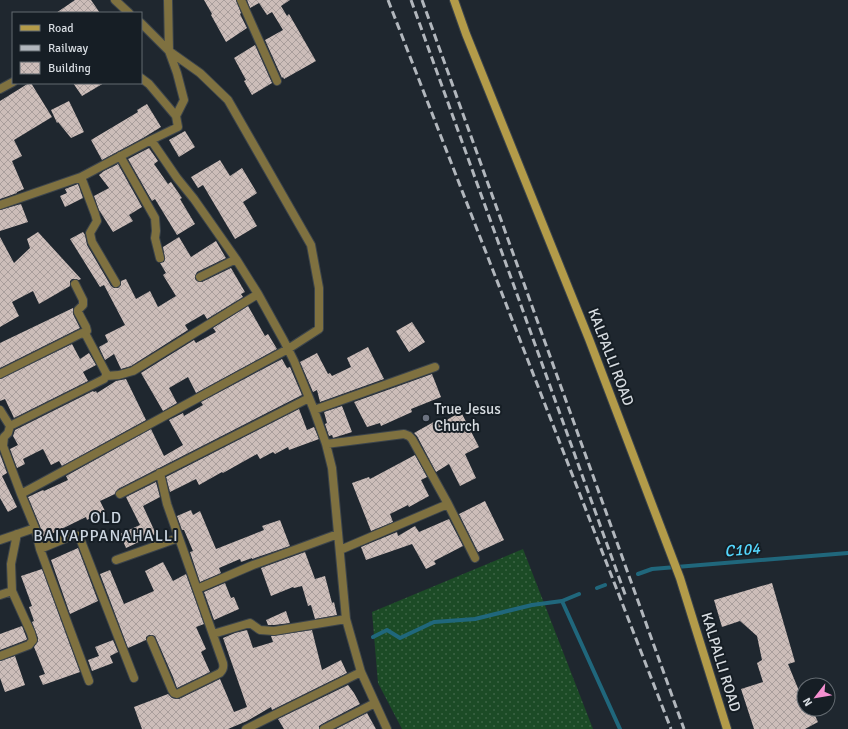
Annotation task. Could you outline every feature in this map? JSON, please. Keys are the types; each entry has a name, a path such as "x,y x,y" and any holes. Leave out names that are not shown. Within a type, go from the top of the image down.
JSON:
{"street":[{"path":"115,0 129,12"},
{"path":"168,0 169,51 178,73 184,100 176,116"},
{"path":"241,0 277,81"},
{"name":"KALPALLI ROAD","path":"454,0 472,49 590,339 678,573 727,729"},
{"path":"21,494 288,349 319,329 319,288 310,246 228,100 200,73 169,51 142,24"},
{"path":"0,205 81,177 178,127 176,116 149,84 142,79"},
{"path":"0,89 12,83"},
{"path":"151,140 177,178 194,198 258,294 294,361 314,410 326,444 332,468 346,619 361,672 387,729"},
{"path":"120,156 155,218 155,238 160,258"},
{"path":"81,177 95,214 96,225 90,233 92,242 116,283"},
{"path":"200,277 236,259"},
{"path":"75,284 83,300 83,305 78,312 86,327 87,331 84,334"},
{"path":"89,681 40,549 35,528 3,446 2,437 8,433 10,426 104,379 106,376 119,376 133,371 258,294"},
{"path":"0,374 82,333 84,334"},
{"path":"84,334 106,373 106,376"},
{"path":"314,410 435,367"},
{"path":"120,494 309,398"},
{"path":"0,410 10,426"},
{"path":"326,444 404,434 412,439 448,504 475,558"},
{"path":"151,640 174,693 177,694 223,670 223,663 166,504 160,474"},
{"path":"340,550 448,504"},
{"path":"0,540 35,528"},
{"path":"0,656 29,645 33,640 12,591 11,564 17,534"},
{"path":"197,589 253,565 338,534"},
{"path":"40,549 74,535 78,536 134,678"},
{"path":"116,560 178,538"},
{"path":"0,595 12,591"},
{"path":"213,634 250,623 260,630 274,631 346,619"},
{"path":"246,729 258,726 361,672"},
{"path":"324,729 375,703"}],"green space":[{"path":"523,549 593,729 402,729 378,683 372,612"}],"building":[{"path":"75,0 91,0 99,12 57,12"},
{"path":"204,0 236,0 241,13 240,14 247,28 226,42"},
{"path":"247,0 290,0 281,6 287,16 289,14 316,61 284,79 283,77 282,78 265,40 283,30 272,12 267,15 259,3 250,8"},
{"path":"255,45 272,83 252,95 234,58"},
{"path":"27,84 32,84 52,117 14,140 22,156 12,161 24,189 0,199 0,101"},
{"path":"74,84 102,84 82,96"},
{"path":"69,101 84,132 71,138 58,122 57,123 51,110"},
{"path":"147,104 161,127 102,160 91,140 138,112 137,110"},
{"path":"185,131 195,147 179,157 169,140"},
{"path":"149,148 158,161 154,164 168,184 171,182 182,198 180,199 195,224 177,235 155,199 152,201 128,159"},
{"path":"220,160 230,176 242,168 257,193 243,202 257,226 235,239 203,185 198,188 191,177"},
{"path":"118,164 142,207 129,215 133,221 113,232 99,210 94,196 109,188 99,175"},
{"path":"78,184 83,198 65,207 60,196 67,193 65,189"},
{"path":"21,204 28,222 0,231 0,210"},
{"path":"38,232 81,279 72,279 70,281 70,286 39,304 33,291 12,302 19,316 0,327 0,237 14,263 30,248 27,239"},
{"path":"83,232 87,245 111,286 118,288 121,285 121,281 126,279 136,299 150,291 158,307 176,296 163,275 166,273 160,263 164,262 165,259 163,247 179,237 191,257 216,241 226,258 197,272 195,279 197,281 202,282 231,268 245,292 241,294 243,297 207,319 204,314 185,325 188,330 131,366 121,369 114,354 105,360 99,347 108,342 105,335 125,325 104,285 100,287 70,239"},
{"path":"248,306 265,336 268,334 277,349 196,393 188,377 169,388 177,403 163,411 141,373 194,340 196,343 216,332 213,328"},
{"path":"73,308 73,314 80,328 0,368 0,343"},
{"path":"412,322 425,342 409,352 396,331"},
{"path":"72,344 80,359 89,353 96,365 83,372 88,381 14,418 5,399 0,401 0,379"},
{"path":"368,347 384,379 320,402 317,390 313,392 300,362 317,353 328,374 330,373 332,376 351,367 347,358"},
{"path":"282,359 287,368 290,367 302,395 118,489 115,494 100,501 105,511 87,520 86,517 43,538 40,526 28,497 68,480 66,476 151,429 164,456 183,445 169,420 183,413 184,416 203,405 201,402"},
{"path":"432,374 441,397 411,409 412,412 381,426 380,423 367,427 354,402"},
{"path":"126,379 146,420 62,466 59,461 51,465 43,449 23,459 25,464 17,468 10,449 18,445 13,436 15,430 93,391 96,391 97,393 116,381"},
{"path":"342,406 352,432 333,438 332,435 329,436 325,424 327,423 324,412"},
{"path":"299,409 307,430 314,427 319,439 289,450 288,447 275,454 273,452 260,459 257,454 199,485 196,479 170,492 166,477"},
{"path":"461,412 479,447 465,454 476,478 460,486 449,464 436,472 414,433 439,419 441,423"},
{"path":"0,454 7,473 2,476 17,507 8,512 0,498"},
{"path":"415,455 427,477 421,480 429,496 409,507 408,505 390,514 393,522 371,531 352,483 369,477 370,479"},
{"path":"156,482 160,497 143,506 156,534 126,548 120,534 140,525 126,497"},
{"path":"485,501 504,540 478,552 459,514"},
{"path":"191,510 193,515 200,511 216,549 264,530 262,526 280,520 290,546 241,562 240,559 219,568 221,573 200,582 190,552 193,551 184,530 182,530 177,516"},
{"path":"449,519 463,546 434,561 436,564 426,569 412,544 366,560 361,547 397,532 398,536 415,526 419,532"},
{"path":"78,548 98,601 70,614 51,560"},
{"path":"305,552 315,579 325,576 332,603 334,602 337,615 315,619 311,605 308,606 302,586 293,587 271,596 261,568"},
{"path":"163,562 173,581 186,574 204,624 196,627 206,649 201,652 210,672 177,688 155,636 149,635 146,637 146,640 128,648 100,574 110,570 124,604 154,591 145,571"},
{"path":"42,569 80,672 43,685 39,676 45,674 34,647 38,641 38,638 32,622 34,621 29,607 32,606 21,576"},
{"path":"225,583 231,598 234,597 239,609 214,620 204,592"},
{"path":"772,583 795,662 788,664 796,684 796,717 816,717 818,722 805,729 754,729 741,689 763,682 757,663 762,660 757,636 740,621 722,627 714,600"},
{"path":"286,611 290,623 268,625 266,620"},
{"path":"22,626 27,639 0,650 0,634"},
{"path":"247,630 253,648 273,642 271,636 312,630 322,670 341,660 347,673 272,710 271,707 247,721 228,729 142,729 134,707 168,694 172,698 179,699 220,679 234,712 247,707 223,638"},
{"path":"113,640 118,652 110,656 113,663 92,671 88,660 99,656 95,647"},
{"path":"15,656 25,685 5,692 0,678 0,661"},
{"path":"348,685 360,704 322,724 319,726 319,729 284,729 278,719"},
{"path":"367,713 376,729 336,729"}],"waterway":[{"name":"C104","path":"638,574 652,569 848,553"},
{"name":"C104","path":"597,588 605,585"},
{"path":"579,594 562,601 620,729"},
{"name":"C104","path":"373,637 387,630 400,638 434,622 475,619 532,605 562,601"}],"railway":[{"path":"388,0 671,729"},
{"path":"411,0 626,597"},
{"path":"422,0 684,729"}],"place":[{"name":"True Jesus Church","path":"426,418"}],"district":[{"name":"OLD BAIYAPPANAHALLI","path":"106,526"}]}
